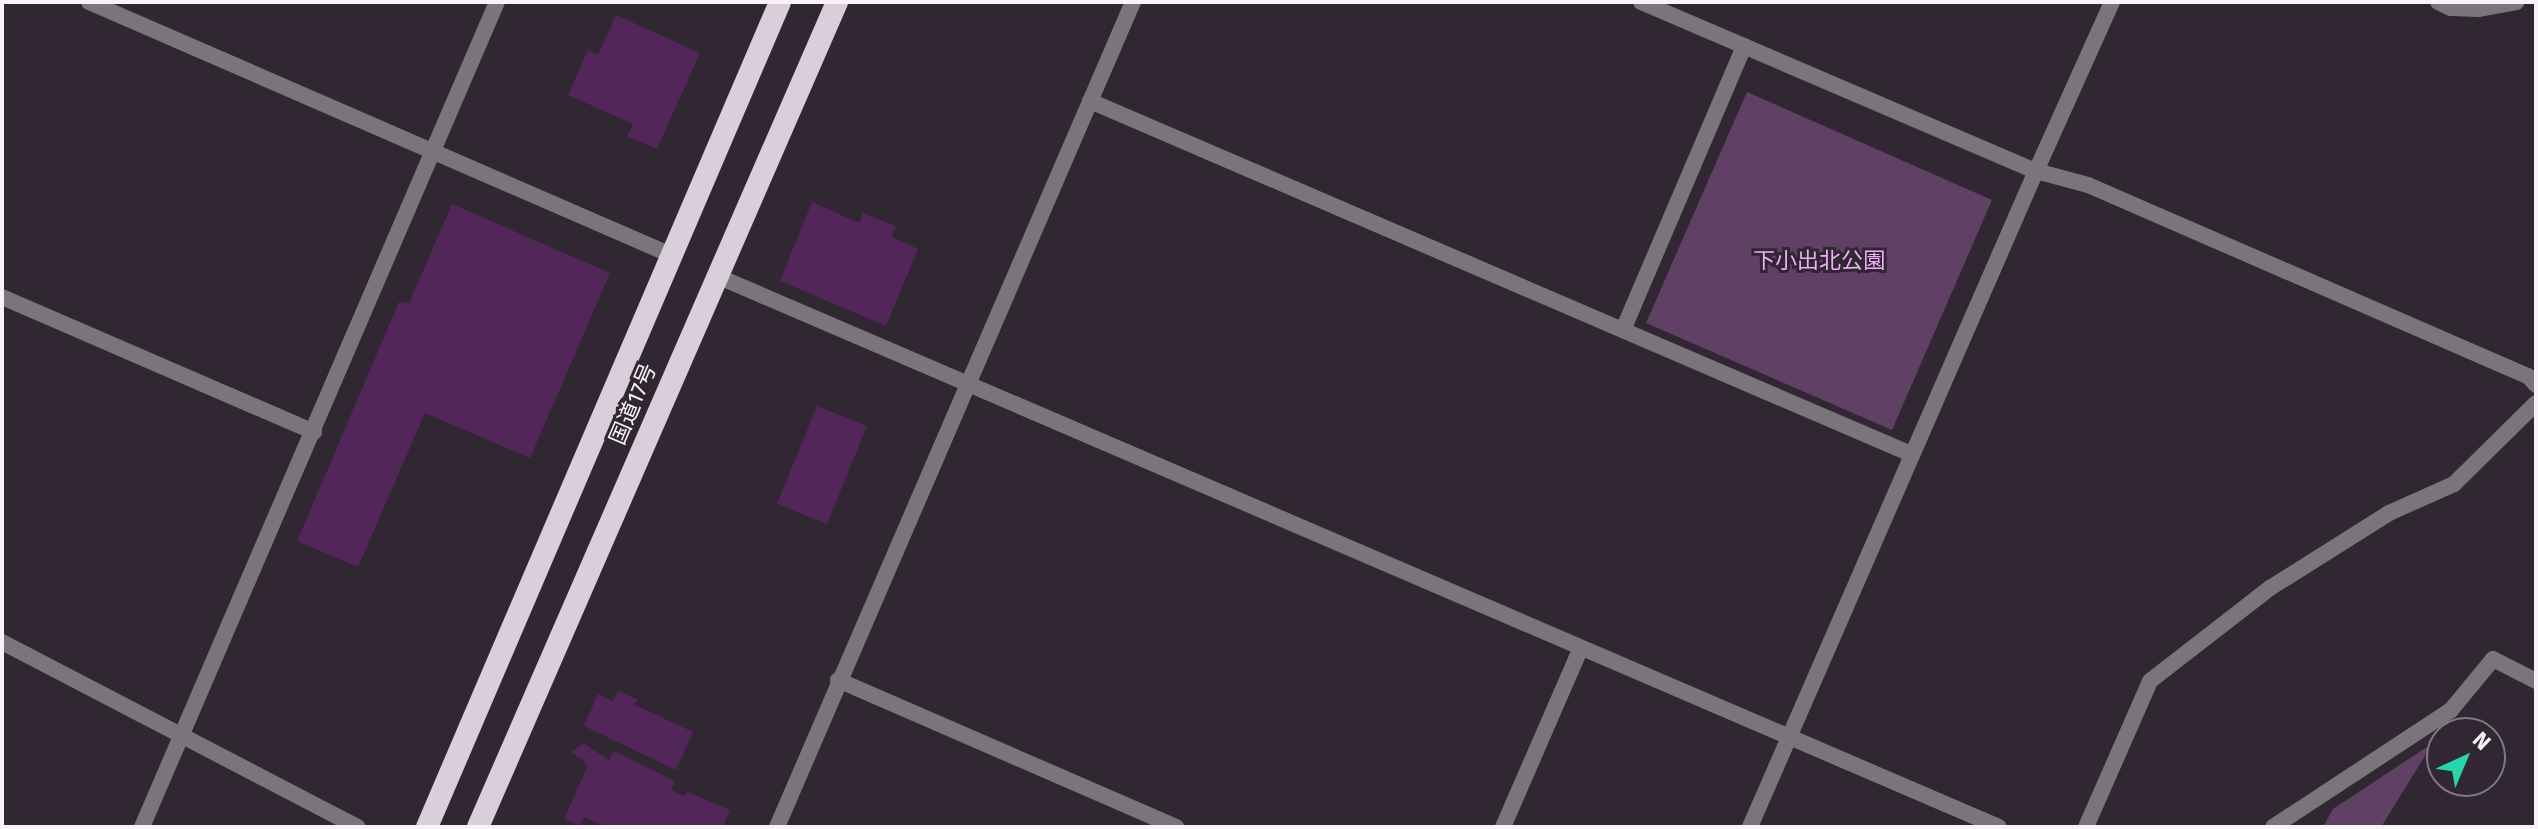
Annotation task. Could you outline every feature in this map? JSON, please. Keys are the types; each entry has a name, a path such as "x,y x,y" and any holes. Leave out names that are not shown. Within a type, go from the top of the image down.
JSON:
{"highway":[{"name":"国道17号","path":"427,827 780,2"},
{"name":"国道17号","path":"478,827 837,2"}],"street":[{"path":"89,2 671,255"},
{"path":"142,827 497,2"},
{"path":"777,827 1133,2"},
{"path":"1641,2 2036,171 2088,185 2528,376 2536,385"},
{"path":"1750,827 1911,454 2112,2"},
{"path":"2438,2 2464,9 2516,2"},
{"path":"1623,330 1744,46"},
{"path":"1090,101 1911,454"},
{"path":"717,276 1999,827"},
{"path":"2,297 314,432"},
{"path":"2086,827 2150,681 2270,588 2389,513 2454,484 2536,403"},
{"path":"2,642 358,827"},
{"path":"1503,827 1581,648"},
{"path":"2273,827 2451,710 2493,659 2536,681"},
{"path":"838,680 1176,827"}],"green space":[{"name":"下小出北公園","path":"1747,92 1992,200 1892,430 1646,323"},
{"path":"2426,748 2426,754 2381,827 2323,827 2333,809"}],"building":[{"path":"616,15 700,53 657,149 627,136 633,124 568,95 588,50 598,55"},
{"path":"812,202 859,223 863,213 896,226 892,237 918,249 886,326 780,281"},
{"path":"452,204 610,273 530,458 425,413 358,567 297,541 399,302 409,303"},
{"path":"817,406 867,426 827,524 777,504"},
{"path":"618,691 639,700 633,704 693,732 676,770 584,726 598,694 613,701"},
{"path":"583,743 609,760 614,751 675,781 671,790 684,796 688,792 730,810 723,827 606,827 584,817 580,825 564,819 588,765 571,752"}]}
